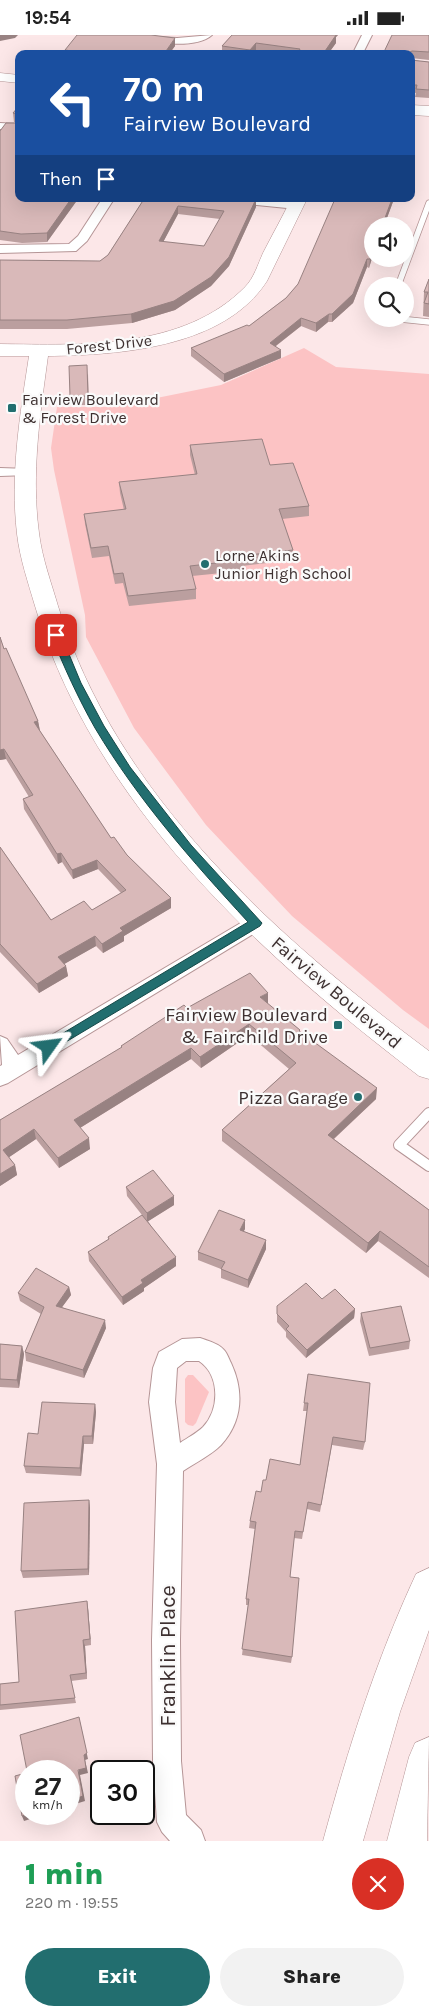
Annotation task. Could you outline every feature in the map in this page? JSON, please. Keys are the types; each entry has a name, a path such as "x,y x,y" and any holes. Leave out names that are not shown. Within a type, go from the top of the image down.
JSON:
{"street":[{"path":"125,35 179,40 198,39 207,35"},
{"path":"360,50 367,35"},
{"path":"0,67 15,69"},
{"path":"0,77 15,79"},
{"path":"415,110 429,111"},
{"path":"415,121 429,122"},
{"path":"0,126 15,127"},
{"path":"0,249 72,248 83,238 106,202"},
{"name":"Forest Drive","path":"0,350 97,349 139,343 178,333 218,316 245,297 259,281 298,202"},
{"name":"Fairview Boulevard","path":"39,351 24,472 28,532 36,576 59,646 76,683 100,727 151,803 187,848 256,923 358,1013 429,1067"},
{"path":"0,472 24,472"},
{"path":"0,1045 8,1072 256,923"},
{"name":"Franklin Place","path":"170,1464 166,1640 167,1761 172,1822 190,1841"},
{"path":"343,1841 360,1774 390,1679 429,1587"},
{"path":"407,1841 429,1757"}],"lane":[{"path":"401,277 429,203"},
{"path":"420,228 429,229"},
{"path":"414,320 429,322"},
{"path":"429,1113 399,1145 429,1166"}],"shaded area":[{"path":"304,348 336,367 429,374 429,1029 403,1010 292,916 206,825 134,728 86,637 85,615 54,470 51,448 57,407 112,407 221,385"},
{"path":"188,1375 193,1375 209,1392 193,1426 185,1422 185,1379"}],"building":[{"path":"77,35 151,35 175,38 167,50 65,50"},
{"path":"232,35 336,35 326,50 300,50 256,43 250,50 222,46"},
{"path":"392,35 429,35 429,52 385,50"},
{"path":"415,60 429,62 429,90 416,89 417,85 415,85"},
{"path":"6,123 15,123 15,202 69,202 47,233 21,234 0,231 0,131"},
{"path":"142,202 255,202 229,257 211,277 174,301 131,314 67,320 0,320 0,260 100,261 108,255","holes":["178,206 224,211 204,246 159,241"]},
{"path":"334,202 391,202 385,217 364,217 364,266 353,294 332,314 316,323 301,318 270,343 281,350 224,374 191,348 247,325 249,326 286,298 298,284"},
{"path":"429,279 429,304 424,303 428,292 424,292"},
{"path":"87,365 88,396 70,396 69,366"},
{"path":"262,439 270,465 293,463 309,506 279,509 293,550 240,556 242,560 190,566 196,589 128,596 123,573 114,574 108,546 91,548 84,514 126,509 119,482 197,474 190,445"},
{"path":"0,637 38,721 34,722 111,838 114,837 127,855 171,898 120,928 123,931 102,944 95,936 58,957 66,966 37,984 0,944 0,847 51,920 84,901 92,910 126,890 97,860 72,870 61,853 57,854 23,799 33,795 4,749 0,750"},
{"path":"250,973 268,993 260,997 299,1031 377,1088 328,1135 429,1210 429,1267 380,1231 368,1243 222,1130 296,1063 249,1024 200,1057 191,1048 74,1120 89,1138 58,1158 34,1129 3,1150 15,1165 0,1174 0,1120 122,1047 184,1005 187,1008"},
{"path":"153,1170 174,1196 147,1213 126,1187"},
{"path":"219,1210 245,1220 240,1230 266,1240 248,1280 221,1269 225,1262 198,1252"},
{"path":"142,1215 176,1257 141,1280 143,1283 122,1297 88,1252"},
{"path":"36,1268 69,1287 56,1306 105,1320 83,1370 25,1352 44,1307 18,1293"},
{"path":"306,1283 322,1299 335,1289 355,1309 307,1350 286,1329 289,1326 277,1314 277,1306"},
{"path":"401,1306 410,1341 370,1348 361,1313"},
{"path":"0,1344 22,1346 17,1380 0,1379"},
{"path":"308,1374 370,1383 365,1442 333,1437 321,1505 308,1502 303,1532 295,1531 290,1577 299,1578 292,1657 242,1649 249,1599 246,1599 256,1522 250,1521 256,1491 261,1492 263,1480 266,1480 270,1459 300,1465 308,1403 304,1403"},
{"path":"42,1402 95,1404 92,1436 83,1436 80,1468 24,1466 28,1433 38,1434"},
{"path":"89,1500 88,1569 21,1571 24,1503"},
{"path":"87,1601 90,1639 83,1640 86,1673 70,1675 75,1698 0,1705 0,1684 19,1682 15,1611"},
{"path":"79,1717 87,1753 84,1755 86,1768 80,1770 80,1760 25,1760 20,1735"},
{"path":"80,1780 83,1796 80,1797"}],"place":[{"name":"Fairview Boulevard & Forest Drive","path":"12,408"},
{"name":"Lorne Akins Junior High School","path":"205,564"},
{"name":"Fairview Boulevard & Fairchild Drive","path":"338,1025"},
{"name":"Pizza Garage","path":"358,1097"}],"route":[{"path":"49,1047 256,923 187,848 127,769 100,727 76,683 56,635"}]}
